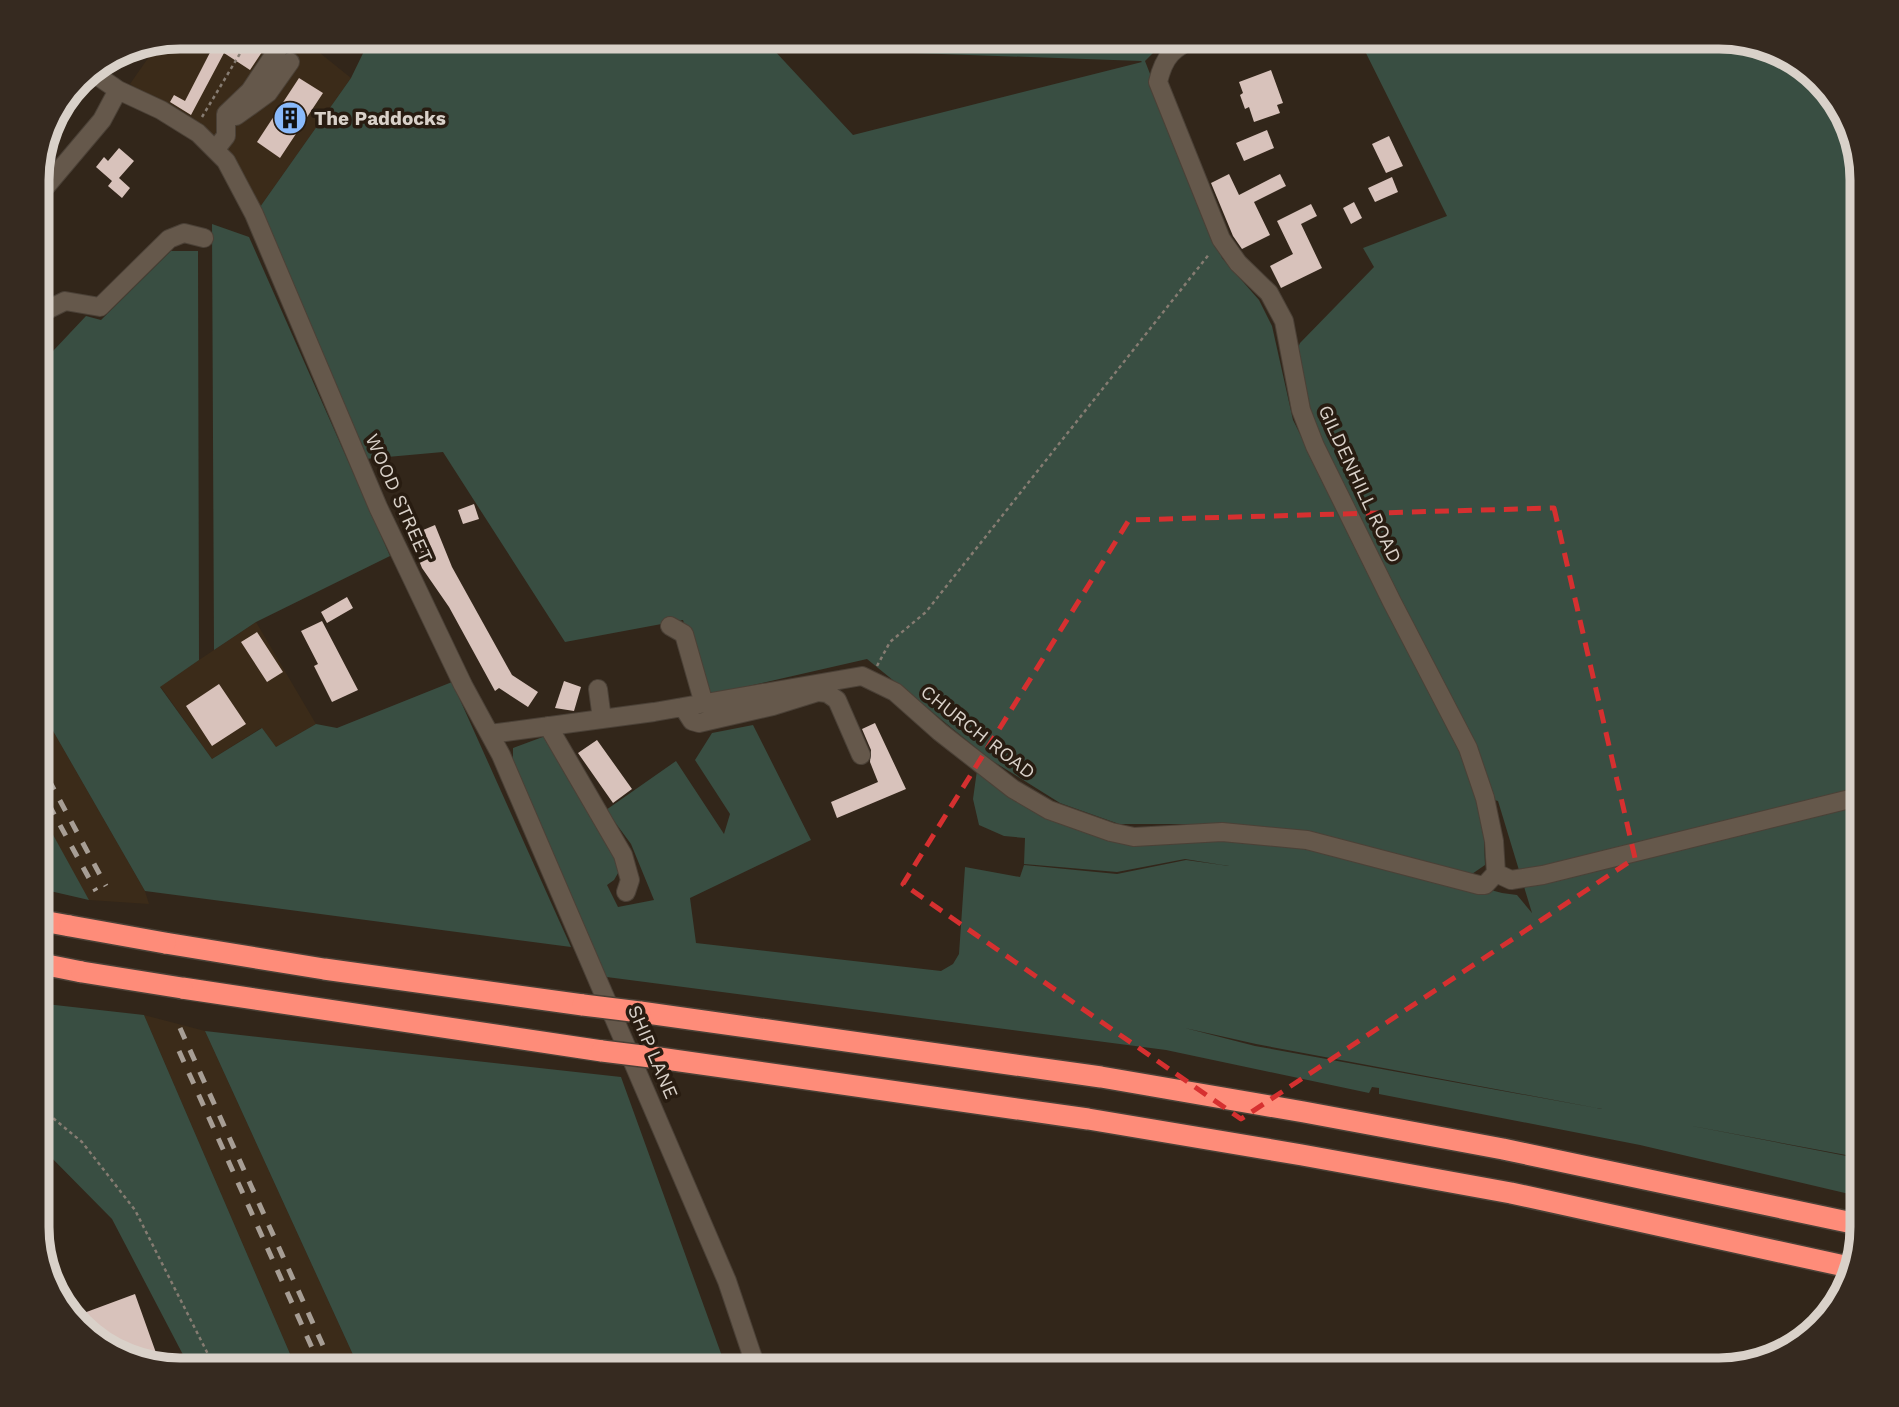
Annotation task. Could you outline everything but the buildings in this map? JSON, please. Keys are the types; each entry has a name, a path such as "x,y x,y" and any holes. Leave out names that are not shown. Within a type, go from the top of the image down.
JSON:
{"highway":[{"path":"49,922 324,969 1101,1077 1503,1149 1850,1222"},
{"path":"49,965 301,1008 1088,1119 1511,1193 1844,1266"}],"street":[{"path":"215,150 226,136 226,114 250,91 278,49"},
{"name":"GILDENHILL ROAD","path":"1175,49 1162,64 1158,82 1221,239 1238,263 1269,293 1284,321 1301,410 1315,446 1468,748 1485,798 1494,841 1496,873"},
{"path":"226,127 259,101 290,62"},
{"name":"WOOD STREET","path":"99,77 118,90 161,110 188,127 215,150 232,171 254,214 378,508 459,676 501,755"},
{"path":"49,183 102,120 118,90"},
{"path":"49,309 65,301 100,307 169,239 184,233 204,238"},
{"path":"670,626 684,634 704,704"},
{"path":"490,734 704,704 862,676 871,678"},
{"name":"CHURCH ROAD","path":"871,678 895,692 940,732 1013,789 1049,810 1111,832 1134,837 1222,832 1307,840 1479,886 1485,885 1496,873"},
{"path":"598,689 602,719"},
{"path":"683,707 692,721 699,723 772,706 818,691 827,693 837,700 861,755"},
{"path":"548,726 623,855 630,880 626,892"},
{"name":"SHIP LANE","path":"501,755 727,1281 753,1358"},
{"path":"1496,873 1511,880 1543,875 1850,799"}],"path":[{"path":"188,127 200,121 243,49"},
{"path":"871,678 890,642 926,612 1221,239"},
{"path":"49,1115 82,1142 135,1210 210,1358"}],"highlighted area":[{"path":"1554,508 1635,858 1241,1119 903,884 1129,520"}],"shaded area":[{"path":"171,49 315,49 351,78 260,207 231,153 207,140 130,84 152,53"},
{"path":"256,622 316,724 276,747 261,728 212,759 160,686"},
{"path":"49,724 145,891 149,904 89,900 49,834"},
{"path":"144,1015 205,1031 355,1358 292,1358"}],"green space":[{"path":"365,49 773,49 853,135 1142,62 800,49 1157,49 1145,61 1222,258 1259,300 1272,326 1293,420 1460,753 1483,816 1485,865 1469,876 1338,839 1230,824 1119,824 1060,803 991,760 867,659 705,696 683,620 565,642 443,452 365,459 260,207 351,78"},
{"path":"1364,49 1736,50 1769,59 1799,76 1823,100 1837,122 1847,154 1850,180 1850,1156 1687,1125 1850,1157 1850,1194 1640,1145 1379,1094 1379,1088 1372,1087 1369,1093 1166,1050 599,976 513,762 513,748 548,735 621,868 614,880 607,885 618,907 654,900 631,844 606,810 676,761 724,834 730,814 695,760 712,733 753,725 811,840 690,898 696,943 941,971 953,964 959,954 965,867 1020,877 1024,865 1117,874 1186,860 1229,866 1185,859 1117,872 1024,864 1025,838 1004,836 979,825 973,799 978,763 1111,834 1307,841 1517,895 1532,913 1498,801 1487,798 1316,445 1294,357 1300,343 1374,267 1363,248 1447,216","holes":["1185,1028 1256,1044 1602,1109 1255,1046"]},
{"path":"212,224 249,237 390,556 256,622 214,650"},
{"path":"171,251 198,251 199,660 160,687 212,759 262,728 276,747 316,724 337,728 452,682 571,947 145,891 49,724 49,658 53,654 49,647 49,355 86,316 101,320"},
{"path":"49,828 89,900 49,891"},
{"path":"49,1004 144,1015 292,1358 185,1358 112,1219 49,1155"},
{"path":"205,1031 621,1077 723,1358 355,1358"}],"railway":[{"path":"49,780 106,886"},
{"path":"49,805 96,891"},
{"path":"180,1028 329,1358"},
{"path":"179,1051 317,1358"}],"place":[{"name":"The Paddocks","path":"290,118"}]}
